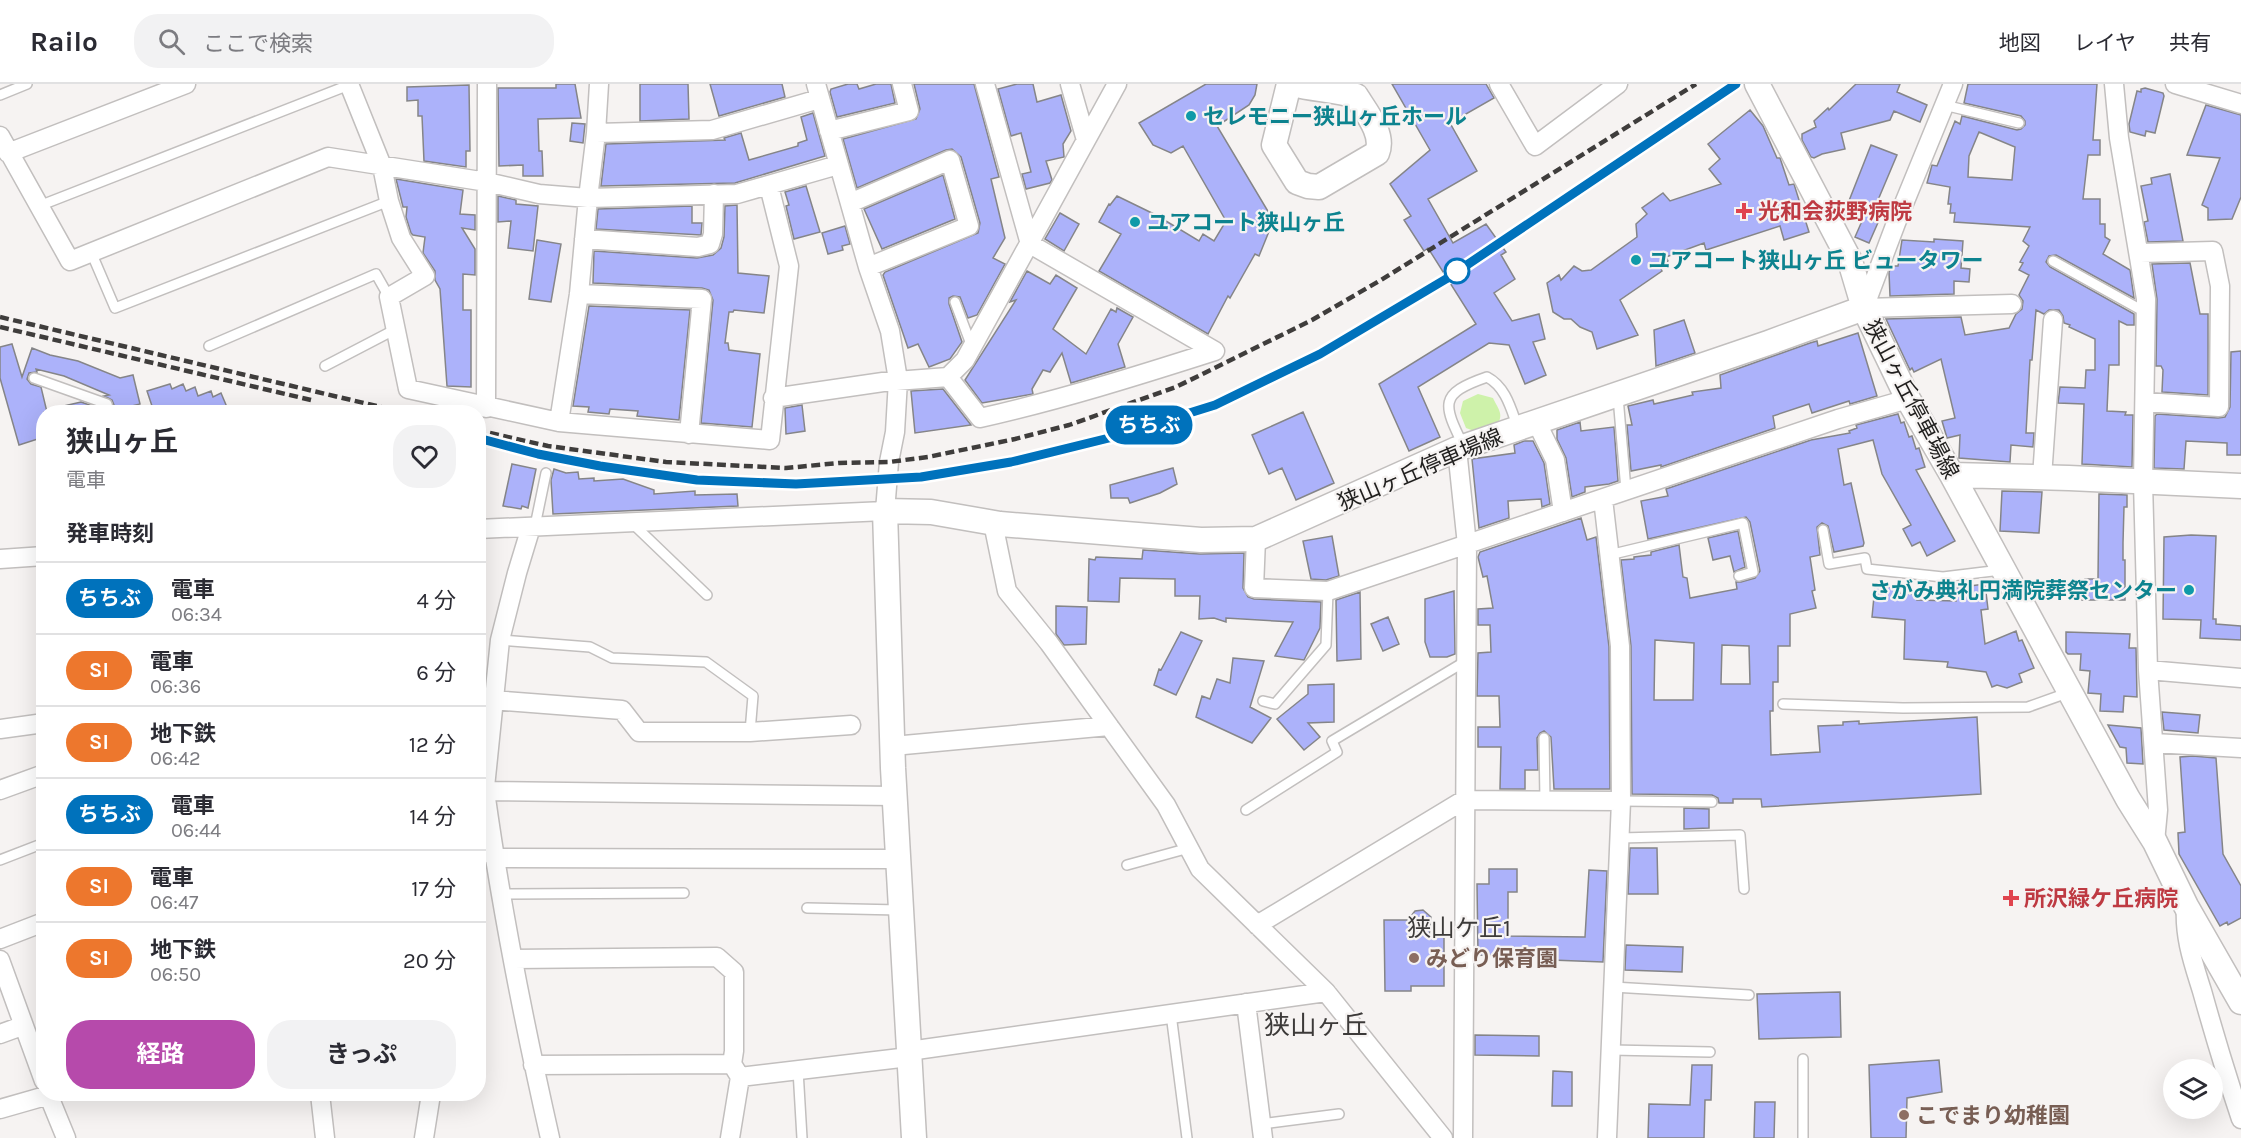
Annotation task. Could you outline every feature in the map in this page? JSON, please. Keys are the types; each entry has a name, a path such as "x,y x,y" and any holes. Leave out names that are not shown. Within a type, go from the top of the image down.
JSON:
{"street":[{"path":"8,153 186,84"},
{"path":"349,84 382,166 389,201 401,238 425,276 389,297 408,390 473,405"},
{"path":"486,84 486,408 559,422 770,440 789,266 769,186"},
{"path":"559,422 579,294 599,84"},
{"path":"829,130 909,111 902,84"},
{"path":"948,377 980,417 1039,405 1215,351 1030,244 985,84"},
{"path":"1070,84 1086,140"},
{"path":"773,398 898,380 948,377 965,360 1118,84"},
{"path":"1291,84 1311,89 1341,91 1356,96 1378,135 1377,153 1319,187 1297,182 1274,145 1291,84"},
{"path":"1499,84 1535,146 1618,84"},
{"path":"1757,84 1850,261 1864,308"},
{"path":"1864,308 1953,84"},
{"path":"2114,84 2119,138 2146,299 2143,482 2148,670 2158,810 2155,842"},
{"path":"2175,84 2241,104"},
{"path":"596,133 712,130 818,92 868,267 890,332 898,380 895,432 889,462 885,511 895,796 914,1138"},
{"path":"0,136 70,261 328,158 487,182 539,194 588,198 737,194 838,165"},
{"path":"850,203 950,160 969,226 868,267"},
{"path":"584,239 698,246 710,244 713,234 714,194"},
{"path":"2140,253 2213,251 2220,286 2219,407 2145,402"},
{"path":"579,294 702,299 689,434"},
{"path":"1864,308 2012,304"},
{"name":"狭山ヶ丘停車場線","path":"1256,539 1460,448 1864,308 1908,399 1952,474 2128,799 2155,842 2186,906 2241,1002"},
{"path":"2042,477 2053,320"},
{"path":"486,529 885,511 931,512 993,523 1200,540 1256,539 1254,588 1328,591 1838,419 1908,399"},
{"path":"1527,425 1555,460 1563,512"},
{"path":"1460,448 1467,545 1463,1138"},
{"path":"1952,474 2241,486"},
{"path":"1603,499 1620,646 1621,801 1607,1138"},
{"path":"993,523 1007,591 1049,643 1166,805 1200,869 1326,992 1443,1138"},
{"path":"486,752 500,640 517,573 533,526"},
{"path":"0,559 36,557"},
{"path":"2148,670 2241,678"},
{"path":"492,700 622,710 639,732 750,732 851,725"},
{"path":"0,729 36,724"},
{"path":"893,746 1109,726"},
{"path":"2154,743 2241,748"},
{"path":"0,790 36,777"},
{"path":"486,786 895,796"},
{"path":"1257,925 1464,800 1621,801"},
{"path":"486,810 533,1065 550,1138"},
{"path":"494,858 898,859"},
{"path":"2186,906 2185,928 2190,950 2217,1047 2241,1119"},
{"path":"0,939 36,925"},
{"path":"513,959 717,957 734,972 736,1070 730,1138"},
{"path":"0,960 22,1026 36,1049"},
{"path":"533,1065 798,1070 1326,992"},
{"path":"1246,1003 1262,1131"},
{"path":"0,1034 22,1026"},
{"path":"0,1108 36,1094"},
{"path":"51,1101 66,1138"},
{"path":"321,1101 325,1138"},
{"path":"424,1138 430,1101"}],"lane":[{"path":"0,95 27,84"},
{"path":"39,207 349,84"},
{"path":"1944,105 2019,123"},
{"path":"91,252 115,308 389,201"},
{"path":"2052,261 2145,312"},
{"path":"209,346 376,274 389,297"},
{"path":"956,302 972,347"},
{"path":"325,366 396,329"},
{"path":"1460,448 1448,405 1453,393 1487,377 1497,382 1527,425"},
{"path":"34,378 107,405"},
{"path":"1618,394 1626,490"},
{"path":"533,526 546,472"},
{"path":"631,522 707,595"},
{"path":"1609,555 1743,523 1753,572 1739,576"},
{"path":"1824,530 1829,564 1864,558 1867,569 1943,577 2003,570"},
{"path":"1263,701 1275,704 1326,645 1328,591"},
{"path":"500,640 590,647 612,658 706,662 753,696 750,732"},
{"path":"1246,810 1337,752 1332,741 1466,661"},
{"path":"1783,704 1903,708 2028,706 2070,692"},
{"path":"1544,738 1545,800"},
{"path":"1621,801 1712,802"},
{"path":"1620,838 1740,835 1744,890"},
{"path":"0,860 36,846"},
{"path":"1127,865 1189,848"},
{"path":"500,894 684,893"},
{"path":"807,908 901,910"},
{"path":"1613,987 1749,995"},
{"path":"1171,1014 1187,1138"},
{"path":"1611,1050 1710,1052"},
{"path":"1803,1059 1803,1138"},
{"path":"798,1070 802,1138"},
{"path":"1262,1131 1339,1114"}],"green space":[{"path":"1478,394 1493,398 1499,410 1500,420 1498,423 1474,431 1466,428 1460,413 1463,401"}],"building":[{"path":"556,84 575,84 581,118 538,119 539,151 542,151 543,176 523,176 523,165 499,166 498,88 556,88"},
{"path":"640,84 688,84 689,119 640,121"},
{"path":"710,84 782,84 785,97 719,116"},
{"path":"857,84 859,89 876,84 891,84 895,103 837,117 831,89"},
{"path":"914,84 974,84 999,177 991,179 1005,238 993,258 1005,264 977,315 968,318 960,297 949,298 962,342 950,359 929,367 918,344 908,348 883,275 885,272 978,233 980,223 961,157 952,149 946,150 857,188 843,139 916,119 920,109"},
{"path":"1017,84 1033,84 1037,102 1061,95 1071,131 1063,144 1064,157 1046,161 1052,180 1050,183 1026,189 1022,174 1031,172 1021,133 1011,136 998,89"},
{"path":"1206,84 1257,84 1255,95 1249,105 1217,126 1269,213 1267,214 1272,224 1259,256 1255,254 1230,298 1228,296 1208,334 1099,271 1121,234 1099,222 1109,204 1117,196 1156,215 1199,241 1203,234 1214,241 1226,221 1183,146 1171,153 1153,145 1139,123"},
{"path":"1392,84 1486,84 1494,98 1450,123 1477,171 1428,199 1453,243 1486,224 1506,252 1501,255 1515,279 1494,293 1512,321 1539,314 1545,339 1533,342 1546,375 1525,384 1509,345 1489,343 1418,387 1440,437 1409,451 1379,384 1476,324 1428,248 1424,251 1404,220 1411,216 1390,184 1430,150"},
{"path":"1856,84 1900,84 1897,92 1927,105 1920,122 1894,111 1890,120 1841,133 1845,149 1811,157 1802,140 1802,134 1816,127 1814,121"},
{"path":"1968,84 2097,84 2093,140 2100,140 2100,155 2088,155 2083,199 2100,199 2100,224 2105,224 2105,237 2110,240 2103,254 2130,270 2134,298 2056,255 2049,256 2046,262 2050,267 2134,314 2134,325 2127,325 2119,321 2119,365 2109,365 2107,411 2126,412 2125,415 2133,415 2132,467 2082,464 2084,404 2058,403 2060,387 2085,388 2086,370 2095,370 2095,339 2064,323 2059,310 2049,310 2044,314 2036,310 2032,360 2030,360 2026,433 2034,433 2033,447 2011,445 2010,462 1959,458 1960,435 1947,438 1942,421 1955,418 1941,359 1914,372 1912,368 1910,370 1886,319 1961,317 1965,335 2009,328 2016,314 2022,309 2023,301 2019,295 2029,275 2019,270 2023,263 2020,262 2029,246 2023,241 2030,227 1954,222 1955,213 1950,213 1951,204 1948,204 1950,187 1927,183 1932,165 1937,166 1955,121 1960,124 1962,116 2017,130 2025,125 2021,116 1964,103","holes":["1979,132 2015,147 2012,180 1968,177 1969,156"]},
{"path":"469,85 470,151 466,151 466,167 424,161 422,116 418,116 418,100 407,101 407,87"},
{"path":"2141,89 2163,93 2164,96 2155,133 2146,131 2145,136 2130,132 2129,124 2137,91 2141,92"},
{"path":"2206,105 2241,115 2241,197 2232,219 2208,220 2208,208 2202,205 2220,158 2187,155"},
{"path":"1750,110 1763,126 1777,158 1780,158 1789,185 1794,184 1809,232 1784,240 1780,226 1706,250 1704,243 1666,257 1668,261 1660,267 1662,271 1620,300 1638,335 1597,349 1592,332 1580,327 1571,319 1564,319 1553,312 1547,283 1559,275 1561,280 1574,266 1582,271 1591,270 1637,237 1636,224 1647,214 1642,208 1663,193 1670,201 1721,184 1709,169 1720,159 1708,144"},
{"path":"813,113 825,156 735,183 601,186 606,144 725,140 724,138 741,133 749,160 798,146 798,143 807,140 801,117"},
{"path":"572,123 585,124 583,143 570,141"},
{"path":"1871,145 1897,155 1878,200 1871,204 1884,209 1869,243 1855,237 1869,205 1844,218 1843,216"},
{"path":"2170,174 2183,241 2148,242 2144,222 2148,221 2141,186 2152,184 2151,178"},
{"path":"943,175 955,219 882,249 864,209"},
{"path":"396,179 463,190 460,214 475,215 475,230 462,228 475,249 475,275 463,274 463,310 471,310 471,387 447,386 440,289 435,280 435,271 423,253 425,237 411,233 406,217 407,207 403,207"},
{"path":"806,186 820,232 794,239 785,192"},
{"path":"498,196 516,200 516,204 538,206 533,251 508,248 511,221 498,222"},
{"path":"737,205 738,273 769,276 764,313 734,310 729,312 725,343 728,343 729,350 760,354 752,427 701,423 713,300 709,290 593,283 594,251 697,258 713,255 721,248 724,237 725,206"},
{"path":"692,206 692,223 702,223 701,235 596,229 598,209"},
{"path":"1060,213 1079,224 1064,251 1045,239"},
{"path":"845,226 850,244 842,246 843,250 828,254 822,233"},
{"path":"1934,239 1963,241 1961,268 1970,269 1969,282 1954,281 1954,294 1890,296 1889,272 1892,266 1898,266 1902,240 1934,242"},
{"path":"537,240 561,244 551,302 529,299"},
{"path":"2190,263 2200,314 2208,314 2208,395 2162,392 2163,370 2161,366 2156,366 2157,299 2152,264"},
{"path":"1027,271 1050,284 1056,275 1077,288 1053,329 1086,354 1111,309 1116,312 1117,308 1133,317 1118,344 1125,367 1071,383 1062,353 1050,372 1043,370 1032,389 1033,394 982,403 965,380 1016,300 1010,302"},
{"path":"589,306 690,310 679,420 637,416 638,411 610,409 609,414 588,412 589,407 573,406"},
{"path":"1684,320 1695,353 1656,366 1654,330"},
{"path":"1858,333 1877,396 1850,404 1849,401 1812,413 1809,404 1773,416 1775,428 1661,467 1661,465 1631,471 1627,425 1632,425 1628,406 1653,400 1654,404 1693,395 1692,392 1721,388 1720,375 1810,343 1817,341 1818,346"},
{"path":"12,344 22,377 32,348 50,355 78,361 120,378 133,375 140,404 114,405 112,400 104,396 109,395 64,376 36,369 37,372 29,373 27,379 31,384 41,387 45,405 36,405 36,440 19,445 0,378 0,347"},
{"path":"2241,351 2241,455 2227,455 2227,443 2186,441 2184,469 2154,468 2155,416 2157,414 2225,417 2230,407 2231,352"},
{"path":"170,384 172,389 183,384 186,391 195,387 198,396 211,391 213,397 221,393 226,405 152,405 147,391"},
{"path":"943,389 971,425 915,433 911,391"},
{"path":"81,402 90,405 68,405"},
{"path":"802,405 805,431 786,434 785,408"},
{"path":"1303,412 1334,483 1296,500 1282,468 1269,474 1252,435"},
{"path":"1898,414 1901,423 1904,422 1909,437 1912,436 1916,449 1919,448 1925,467 1916,470 1955,541 1927,556 1920,542 1912,546 1903,529 1911,525 1882,474 1873,440 1838,449 1844,485 1851,483 1864,543 1863,546 1834,552 1828,526 1822,523 1817,527 1820,555 1810,557 1815,590 1812,591 1816,608 1790,614 1790,646 1778,646 1778,682 1773,682 1773,711 1770,711 1771,755 1820,752 1818,726 1843,725 1843,722 1859,721 1859,724 1977,717 1981,794 1762,807 1761,799 1733,799 1733,803 1719,803 1718,798 1712,795 1632,794 1631,646 1621,560 1651,555 1651,552 1679,545 1683,577 1687,578 1690,598 1737,589 1736,582 1755,578 1760,571 1750,522 1746,517 1648,539 1641,501 1668,496 1666,489 1811,440 1850,433 1849,431 1857,428 1856,425","holes":["1655,640 1694,643 1693,700 1654,700","1722,645 1749,646 1750,684 1721,684"]},
{"path":"1580,422 1581,431 1614,427 1618,481 1585,487 1585,492 1572,497 1566,458 1557,439 1557,430"},
{"path":"1524,441 1533,441 1544,463 1550,504 1542,507 1541,499 1508,501 1509,518 1479,528 1472,459 1515,453 1514,445"},
{"path":"512,464 536,469 528,508 503,506"},
{"path":"1173,468 1177,484 1160,493 1130,503 1128,498 1111,498 1110,485"},
{"path":"554,469 566,473 578,472 579,479 594,478 594,481 623,479 654,490 654,494 695,491 695,495 737,494 738,506 553,514 551,480"},
{"path":"2002,491 2042,492 2039,533 2000,531"},
{"path":"2099,494 2127,495 2127,507 2124,507 2123,543 2125,600 2082,600 2082,584 2085,584 2085,579 2098,579"},
{"path":"1581,518 1587,540 1596,537 1609,647 1610,789 1554,789 1551,737 1544,731 1537,738 1538,770 1525,770 1525,789 1500,789 1501,747 1478,747 1478,727 1500,727 1499,696 1477,696 1478,653 1491,652 1490,625 1478,625 1478,609 1493,608 1487,576 1483,577 1478,557 1480,552"},
{"path":"1738,531 1745,567 1734,572 1730,556 1713,560 1708,538"},
{"path":"1332,536 1339,576 1326,580 1311,579 1303,541"},
{"name":"さがみ典礼円満院葬祭センター","path":"2216,536 2213,619 2216,619 2216,624 2241,626 2241,640 2200,638 2201,620 2163,619 2164,537"},
{"path":"1143,550 1200,554 1244,553 1243,588 1248,597 1321,602 1320,628 1304,660 1275,656 1293,622 1226,618 1226,622 1214,618 1199,619 1200,596 1175,596 1175,579 1120,578 1119,602 1088,601 1089,559 1095,560 1096,557 1142,559"},
{"path":"1985,584 1988,609 1981,610 1985,644 2016,631 2034,668 2019,674 2022,682 2007,688 1997,685 1992,687 1986,672 1947,667 1948,662 1904,659 1905,620 1872,617 1875,586 1900,587 1900,593 1918,594 1917,600 1956,601 1954,588"},
{"path":"1454,591 1455,654 1447,657 1430,657 1425,642 1425,599"},
{"path":"1360,592 1361,659 1337,661 1336,600"},
{"path":"1056,606 1087,607 1086,644 1064,645 1056,634"},
{"path":"1388,617 1399,644 1383,651 1371,624"},
{"path":"1181,632 1202,641 1176,695 1154,685 1159,669 1161,670"},
{"path":"2066,632 2130,634 2129,648 2136,648 2137,697 2124,696 2123,712 2100,711 2101,694 2088,693 2090,671 2080,670 2081,654 2066,652"},
{"path":"1233,658 1264,661 1250,707 1271,718 1252,743 1196,717 1202,696 1210,699 1217,679 1230,683"},
{"path":"1334,684 1334,722 1308,723 1320,737 1304,750 1277,719 1308,694 1308,685"},
{"path":"2162,712 2200,715 2198,733 2164,730"},
{"path":"2108,725 2141,728 2143,764 2127,763 2126,748 2120,747"},
{"path":"2180,757 2216,758 2223,854 2241,886 2241,918 2228,925 2227,922 2220,926 2179,854 2178,833 2185,832"},
{"path":"1684,808 1709,809 1709,828 1684,829"},
{"path":"1630,848 1657,848 1658,894 1628,894"},
{"path":"1489,869 1517,869 1517,892 1508,892 1508,936 1585,937 1589,870 1607,871 1603,962 1552,960 1553,957 1478,955 1477,884 1489,884"},
{"path":"1423,910 1431,917 1429,937 1444,937 1444,986 1411,986 1411,991 1385,991 1384,920 1408,920 1415,911"},
{"path":"1626,945 1683,947 1682,972 1625,970"},
{"path":"1840,992 1841,1037 1759,1039 1757,994"},
{"path":"1475,1035 1539,1036 1539,1056 1475,1055"},
{"name":"こでまり幼稚園","path":"1939,1060 1942,1092 1907,1098 1906,1138 1871,1138 1869,1065"},
{"path":"1692,1065 1712,1065 1711,1100 1705,1100 1704,1138 1648,1138 1649,1104 1690,1105"},
{"path":"1553,1071 1572,1072 1572,1106 1552,1106"},
{"path":"1755,1102 1775,1102 1774,1138 1754,1138"}],"railway":[{"path":"490,433 548,446 666,462 786,468 839,463 889,462 928,457 1069,425 1176,387 1312,320 1381,280 1696,84"},
{"path":"486,440 538,454 600,466 697,480 797,484 921,477 1011,462 1109,438 1215,405 1320,354 1446,278 1736,84"},
{"path":"0,317 372,405"},
{"path":"0,327 311,400"}],"train":[{"name":"ちちぶ","path":"486,440 538,454 600,466 697,480 796,484 921,477 1011,462 1109,438 1215,405 1320,354 1446,279 1736,84"}],"place":[{"name":"セレモニー狭山ヶ丘ホール","path":"1191,116"},
{"name":"光和会荻野病院","path":"1744,211"},
{"name":"ユアコート狭山ヶ丘","path":"1135,222"},
{"name":"ユアコート狭山ヶ丘 ビュータワー","path":"1636,260"},
{"name":"さがみ典礼円満院葬祭センター","path":"2189,590"},
{"name":"所沢緑ケ丘病院","path":"2011,898"},
{"name":"みどり保育園","path":"1414,958"},
{"name":"こでまり幼稚園","path":"1904,1115"}],"district":[{"name":"狭山ケ丘1","path":"1459,928"},
{"name":"狭山ヶ丘","path":"1316,1025"}]}
